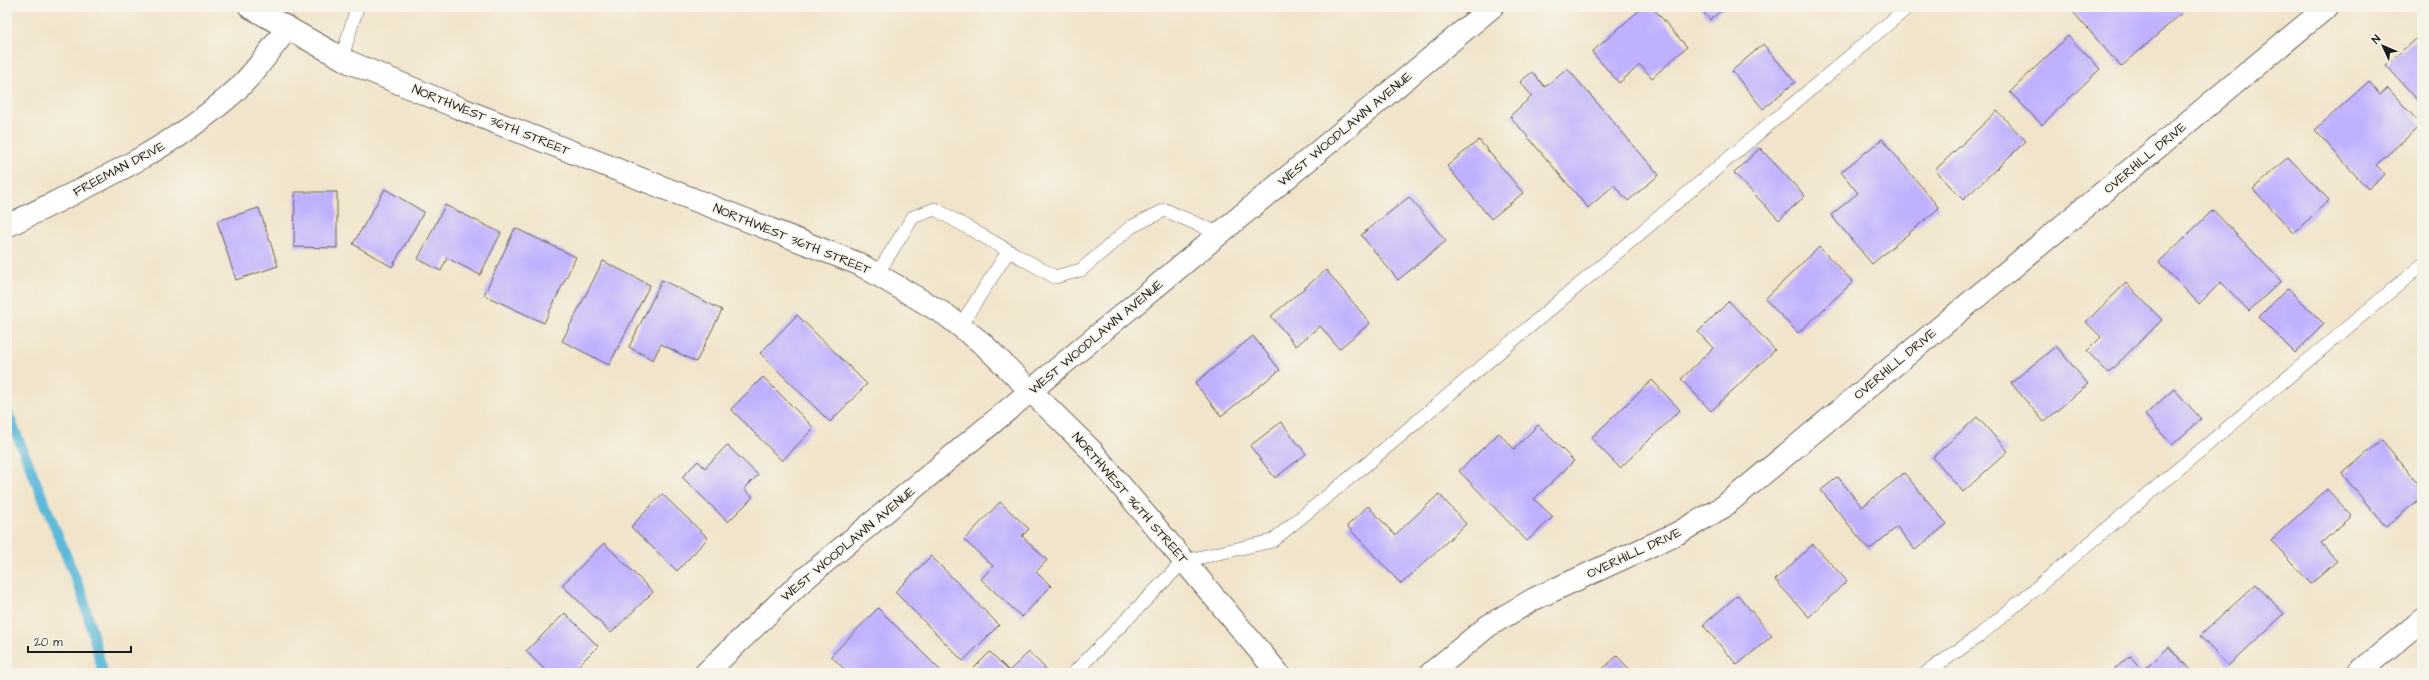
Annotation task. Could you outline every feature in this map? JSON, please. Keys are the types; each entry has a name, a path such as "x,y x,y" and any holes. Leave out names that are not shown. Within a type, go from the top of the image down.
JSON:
{"street":[{"name":"NORTHWEST 36TH STREET","path":"250,7 287,29 342,58 459,108 859,264 946,315 982,344 1091,450 1278,673"},
{"name":"OVERHILL DRIVE","path":"1432,673 1488,626 1534,599 1678,533 1722,506 2327,7"},
{"name":"WEST WOODLAWN AVENUE","path":"706,673 801,582 1490,8"},
{"name":"FREEMAN DRIVE","path":"7,226 148,156 195,125 234,93 287,29"},
{"path":"2358,673 2422,620"}],"lane":[{"path":"342,58 358,7"},
{"path":"1074,673 1184,561 1272,541 1368,463 1908,7"},
{"path":"877,274 913,217 935,210 1055,277 1081,270 1132,227 1165,210 1220,234"},
{"path":"960,326 1008,252"},
{"path":"1926,673 1986,630 2422,265"}],"building":[{"path":"1643,7 1652,7 1687,47 1652,78 1640,65 1619,83 1592,52"},
{"path":"1699,7 1725,7 1710,20"},
{"path":"2079,7 2179,7 2183,12 2121,67 2073,12"},
{"path":"2422,33 2422,105 2386,65"},
{"path":"2068,36 2100,69 2042,125 2010,92"},
{"path":"1763,44 1795,82 1763,109 1732,71"},
{"path":"1567,68 1659,175 1628,201 1614,185 1588,208 1510,116 1532,96 1520,82 1532,72 1545,87"},
{"path":"2369,81 2380,95 2388,88 2421,125 2376,165 2385,174 2368,189 2315,130"},
{"path":"1997,111 2026,141 1963,200 1935,170"},
{"path":"1882,139 1939,208 1872,264 1831,215 1858,193 1841,172"},
{"path":"1479,140 1523,193 1491,219 1447,166"},
{"path":"1760,148 1805,196 1779,220 1734,173"},
{"path":"2288,157 2329,200 2294,233 2253,189"},
{"path":"385,189 424,212 392,267 353,244"},
{"path":"295,192 337,192 337,248 294,247"},
{"path":"1409,197 1446,241 1398,280 1361,235"},
{"path":"445,205 501,233 480,275 447,258 441,271 418,259"},
{"path":"259,208 278,266 236,280 217,221"},
{"path":"2213,210 2281,281 2249,311 2221,282 2199,304 2159,262"},
{"path":"515,228 576,257 544,323 484,295"},
{"path":"1819,247 1853,282 1798,333 1765,299"},
{"path":"603,261 650,285 609,365 562,341"},
{"path":"1326,270 1370,323 1339,349 1320,326 1296,346 1271,316"},
{"path":"662,280 722,310 696,362 661,344 653,360 629,347"},
{"path":"2126,283 2162,320 2108,373 2087,351 2101,337 2086,322"},
{"path":"2288,288 2324,324 2295,353 2259,317"},
{"path":"1729,301 1775,350 1711,411 1681,379 1713,348 1698,332"},
{"path":"797,315 867,384 830,422 760,353"},
{"path":"1253,336 1280,370 1221,416 1195,383"},
{"path":"2056,346 2088,384 2044,422 2011,383"},
{"path":"763,377 814,428 782,461 731,409"},
{"path":"1652,380 1680,410 1620,468 1591,438"},
{"path":"2174,389 2201,419 2172,445 2145,415"},
{"path":"1977,417 2008,451 1963,492 1933,457"},
{"path":"1281,422 1306,454 1275,478 1250,446"},
{"path":"1538,425 1574,461 1534,499 1553,517 1527,541 1459,471 1499,433 1514,449"},
{"path":"2382,440 2422,488 2422,497 2386,527 2342,474"},
{"path":"727,445 758,475 744,489 753,497 728,522 682,477 698,461 705,468"},
{"path":"1904,473 1947,524 1915,550 1897,527 1869,550 1821,490 1838,477 1862,507"},
{"path":"2327,489 2352,516 2321,543 2337,561 2311,584 2271,540"},
{"path":"662,494 708,538 677,571 631,527"},
{"path":"1439,494 1466,524 1401,584 1347,526 1368,506 1395,535"},
{"path":"1000,502 1029,529 1022,536 1047,560 1036,572 1051,586 1022,617 981,579 993,566 964,540"},
{"path":"604,543 653,592 611,633 562,585"},
{"path":"1813,544 1847,581 1809,617 1775,580"},
{"path":"931,556 999,625 963,661 895,592"},
{"path":"2256,584 2284,614 2228,666 2200,636"},
{"path":"1738,595 1772,636 1737,665 1703,625"},
{"path":"878,608 942,672 941,673 848,673 831,656"},
{"path":"565,613 598,646 571,673 548,673 526,651"},
{"path":"2169,647 2193,673 2114,673 2112,671 2130,656 2143,671"},
{"path":"990,652 1009,671 1029,652 1050,673 969,673"},
{"path":"1617,656 1633,673 1598,673"},
{"path":"508,669 512,673 504,673"}],"waterway":[{"path":"7,411 82,594 103,673"}]}
